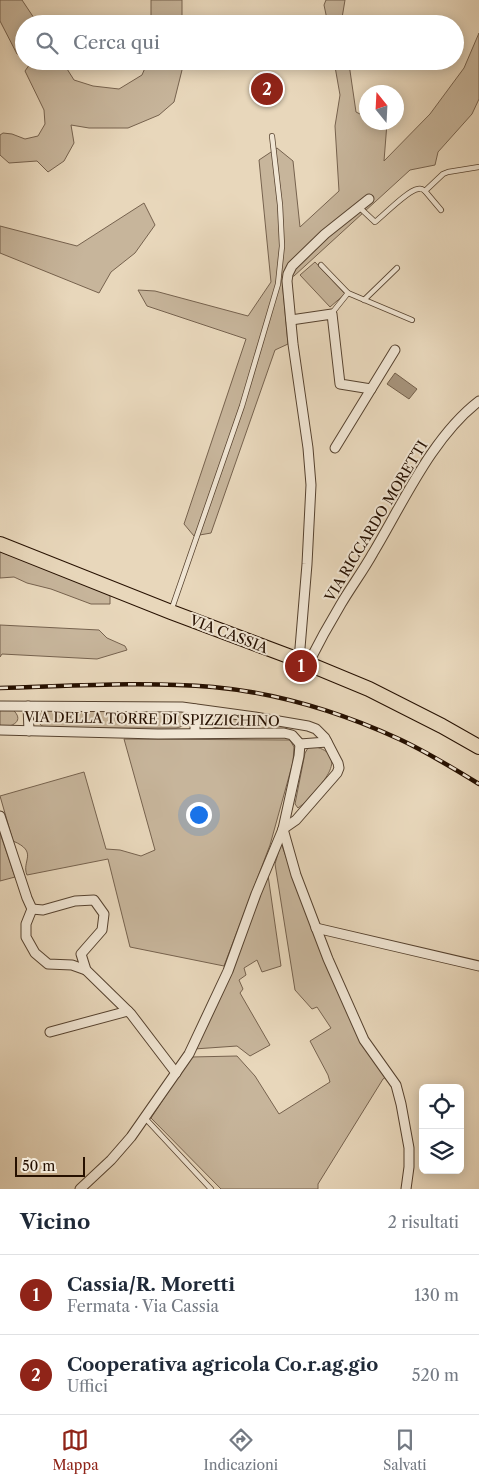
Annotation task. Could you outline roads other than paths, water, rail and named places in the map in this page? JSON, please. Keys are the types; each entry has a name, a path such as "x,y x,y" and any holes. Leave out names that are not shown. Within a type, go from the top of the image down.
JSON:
{"main road":[{"name":"VIA CASSIA","path":"0,544 303,662 385,697 479,747"}],"street":[{"path":"303,662 310,485 308,448 287,281 292,266 325,234 369,199"},
{"path":"291,320 332,314 340,384 371,389"},
{"path":"335,448 395,350"},
{"name":"VIA RICCARDO MORETTI","path":"303,662 372,555 417,476 452,427 479,401"},
{"name":"VIA DELLA TORRE DI SPIZZICHINO","path":"0,706 167,707 195,709 308,726 321,733 327,742"},
{"path":"28,706 29,731"},
{"path":"195,709 195,733"},
{"path":"252,733 255,717"},
{"name":"VIA DELLA TORRE DI SPIZZICHINO","path":"0,730 284,733 292,735 300,744"},
{"path":"80,1189 122,1148 189,1054 228,971 256,894 283,829 300,756 300,744 327,742 338,763 337,773 296,820 283,829"},
{"path":"0,816 32,909 26,924 26,937 35,954 48,964 72,965 86,970 128,1011 176,1073"},
{"path":"283,829 296,875 328,959 364,1040 396,1085 409,1148 406,1189"},
{"path":"32,909 43,910 76,901 94,900 104,914 102,930 81,954 86,970"},
{"path":"316,928 479,966"},
{"path":"50,1032 128,1011"}],"lane":[{"path":"171,612 242,406 278,284 282,246 280,205 272,136"},
{"path":"425,191 443,174 479,167"},
{"path":"359,207 375,222 416,189 422,189 440,210"},
{"path":"322,265 348,293 412,320"},
{"path":"364,300 397,268"},
{"path":"332,314 348,293"},
{"path":"145,1118 212,1189"}],"railway":[{"path":"0,688 160,684 213,687 261,694 308,705 377,729 420,749 479,784"}],"place":[{"name":"Cooperativa agricola Co.r.ag.gio","path":"267,89"},
{"name":"Cassia/R. Moretti","path":"301,666"}]}
